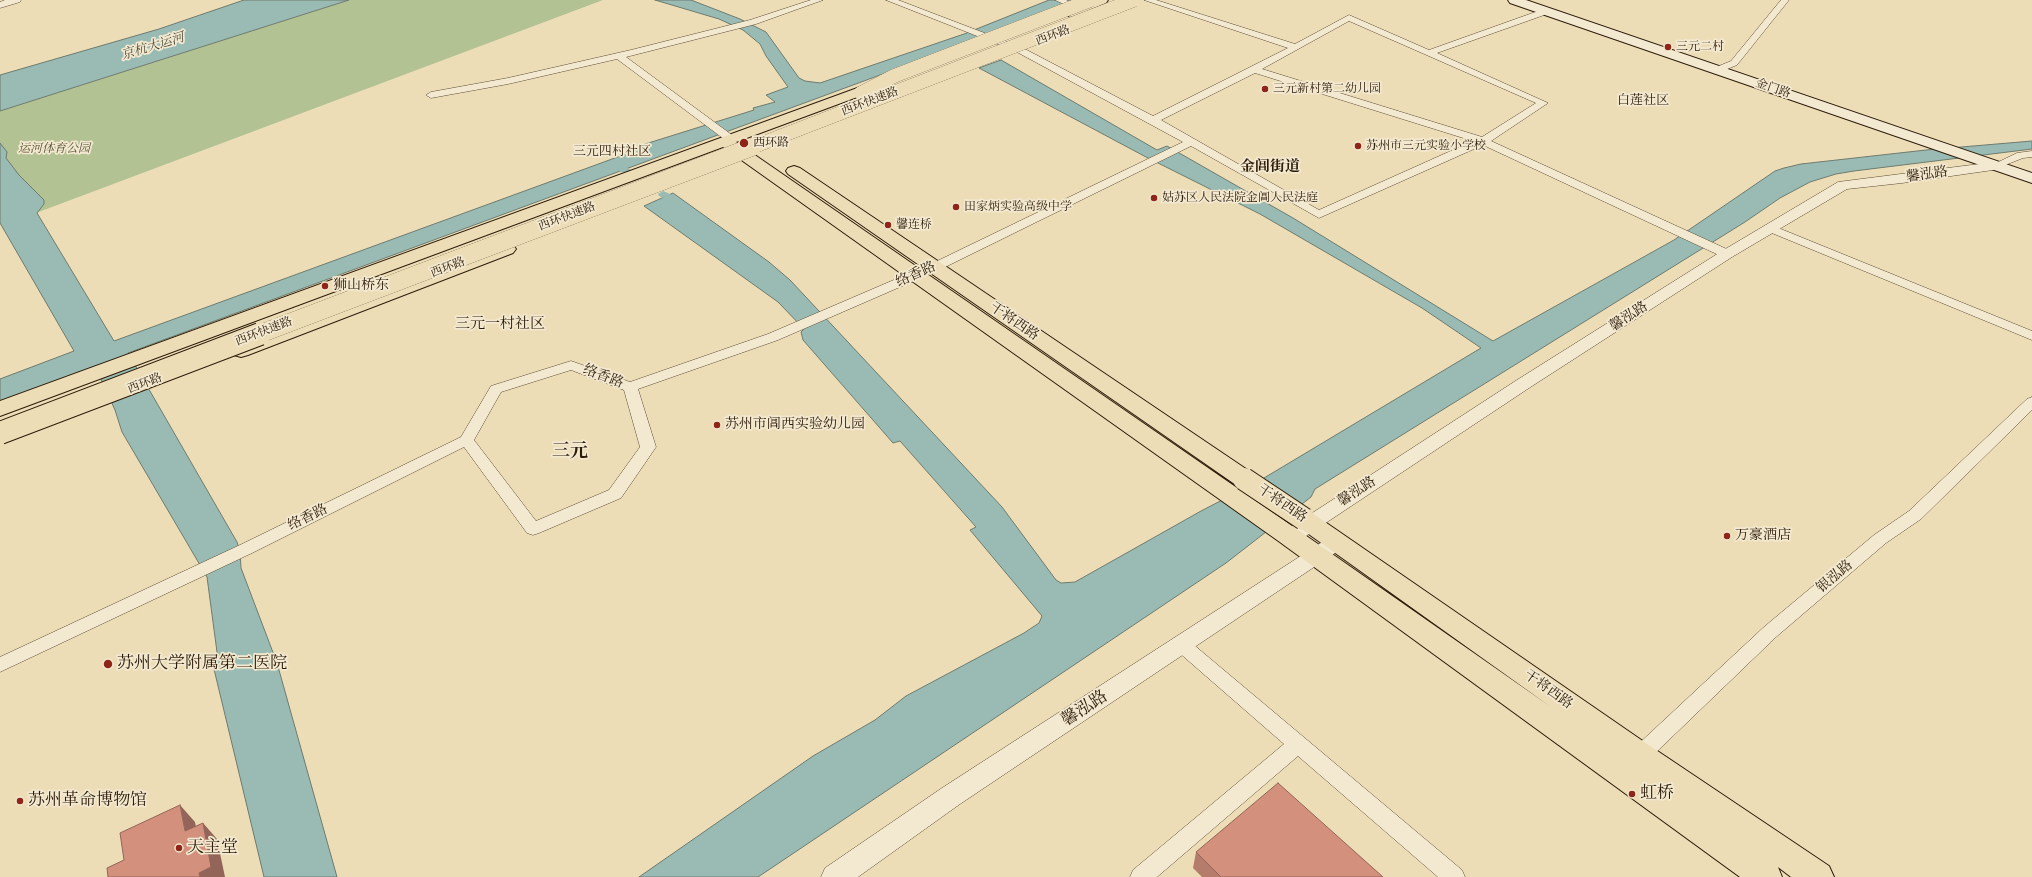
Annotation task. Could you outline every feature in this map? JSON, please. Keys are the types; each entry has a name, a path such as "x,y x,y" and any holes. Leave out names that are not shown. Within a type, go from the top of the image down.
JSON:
{"main road":[{"path":"832,108 894,76 1091,0"},
{"name":"西环路","path":"0,410 143,356 875,97 900,77 1074,6 1102,0"},
{"name":"西环快速路","path":"0,420 502,230 832,108 1115,0"},
{"name":"西环快速路","path":"0,433 1080,22 1134,0"},
{"name":"西环路","path":"0,441 637,196 646,183 741,145 1018,50 1142,0"},
{"path":"1503,0 1544,12 1568,17"},
{"name":"金门路","path":"1514,0 1568,17 1976,157 2032,174"},
{"name":"金门路","path":"1525,0 1568,17"},
{"path":"1534,0 1568,17"},
{"path":"0,441 589,218 741,145"},
{"name":"干将西路","path":"741,145 935,267 1244,479 1297,528 1327,549 1640,755 1818,877"},
{"name":"干将西路","path":"741,145 916,275 1221,489 1297,528"},
{"name":"金门路","path":"1998,164 2032,178"},
{"path":"988,325 1007,316"},
{"name":"干将西路","path":"1327,549 1621,775 1766,877"}],"street":[{"path":"0,4 15,0"},
{"path":"431,95 508,81 618,56 753,22 819,0"},
{"path":"890,0 1018,50 1153,120 1319,215 1483,141 1543,103 1349,18 1254,70 1153,120"},
{"path":"1059,0 1102,17"},
{"path":"1148,0 1296,47"},
{"path":"1720,69 1734,63 1786,0"},
{"path":"1429,53 1544,12"},
{"path":"618,56 708,123 741,145"},
{"path":"1254,70 1483,141 1721,251"},
{"name":"络香路","path":"0,665 246,549 466,440 496,389 571,365 630,387 773,338 935,267 1191,142"},
{"path":"1998,164 2021,155 2032,154"},
{"name":"馨泓路","path":"1297,528 1721,251 1771,229 1843,185 1902,179 1998,164"},
{"path":"1771,229 2032,336"},
{"path":"466,440 533,529 615,494 648,447 630,387"},
{"name":"银泓路","path":"1640,755 1770,632 1880,539 1915,515 2032,402"},
{"name":"馨泓路","path":"834,877 951,796 1327,549"},
{"path":"1182,645 1454,877"},
{"path":"1141,877 1298,744"}],"green space":[{"name":"运河体育公园","path":"349,0 603,0 36,213 0,218 0,111"}],"water":[{"name":"京杭大运河","path":"244,0 349,0 0,111 0,75 159,29"},
{"path":"655,0 691,0 740,19 766,32 799,78 805,81 820,83 964,34 1049,0 1075,0 991,34 128,353 237,542 240,551 241,568 277,663 337,877 264,877 213,665 217,652 207,577 122,432 115,410 95,366 0,402 0,379 74,351 0,223 0,143 7,152 6,158 19,175 44,200 44,204 37,213 114,341 623,155 642,145 754,110 753,108 775,102 766,95 788,87 766,56 760,44 743,30 719,19"},
{"path":"1001,60 1157,150 1167,146 1293,218 1493,341 1674,240 1775,171 1801,164 1926,150 2032,141 2032,149 1854,171 1836,174 1810,182 1780,198 1745,222 1315,489 1311,497 1226,563 758,877 639,877 813,756 875,720 906,696 1024,633 1039,623 1042,616 970,530 976,527 900,441 893,443 803,340 801,332 804,329 778,302 644,206 673,193 769,262 790,280 1002,507 1056,580 1061,583 1075,582 1201,511 1259,481 1481,348 1422,308 1260,214 1146,157 979,68"}],"building":[{"path":"1278,783 1383,877 1221,877 1196,852"},
{"path":"180,805 185,831 203,823 211,867 199,873 200,877 108,877 107,868 124,860 120,833"}],"place":[{"name":"三元二村","path":"1668,47"},
{"name":"三元新村第二幼儿园","path":"1265,89"},
{"name":"西环路","path":"744,143"},
{"name":"苏州市三元实验小学校","path":"1358,146"},
{"name":"姑苏区人民法院金阊人民法庭","path":"1154,198"},
{"name":"田家炳实验高级中学","path":"956,207"},
{"name":"馨连桥","path":"888,225"},
{"name":"狮山桥东","path":"325,286"},
{"name":"苏州市阊西实验幼儿园","path":"717,425"},
{"name":"万豪酒店","path":"1727,536"},
{"name":"苏州大学附属第二医院","path":"108,664"},
{"name":"虹桥","path":"1632,794"},
{"name":"苏州革命博物馆","path":"20,801"},
{"name":"天主堂","path":"179,848"}],"district":[{"name":"白莲社区","path":"1643,101"},
{"name":"三元四村社区","path":"612,152"},
{"name":"金阊街道","path":"1270,168"},
{"name":"三元一村社区","path":"500,325"},
{"name":"三元","path":"570,452"}]}
